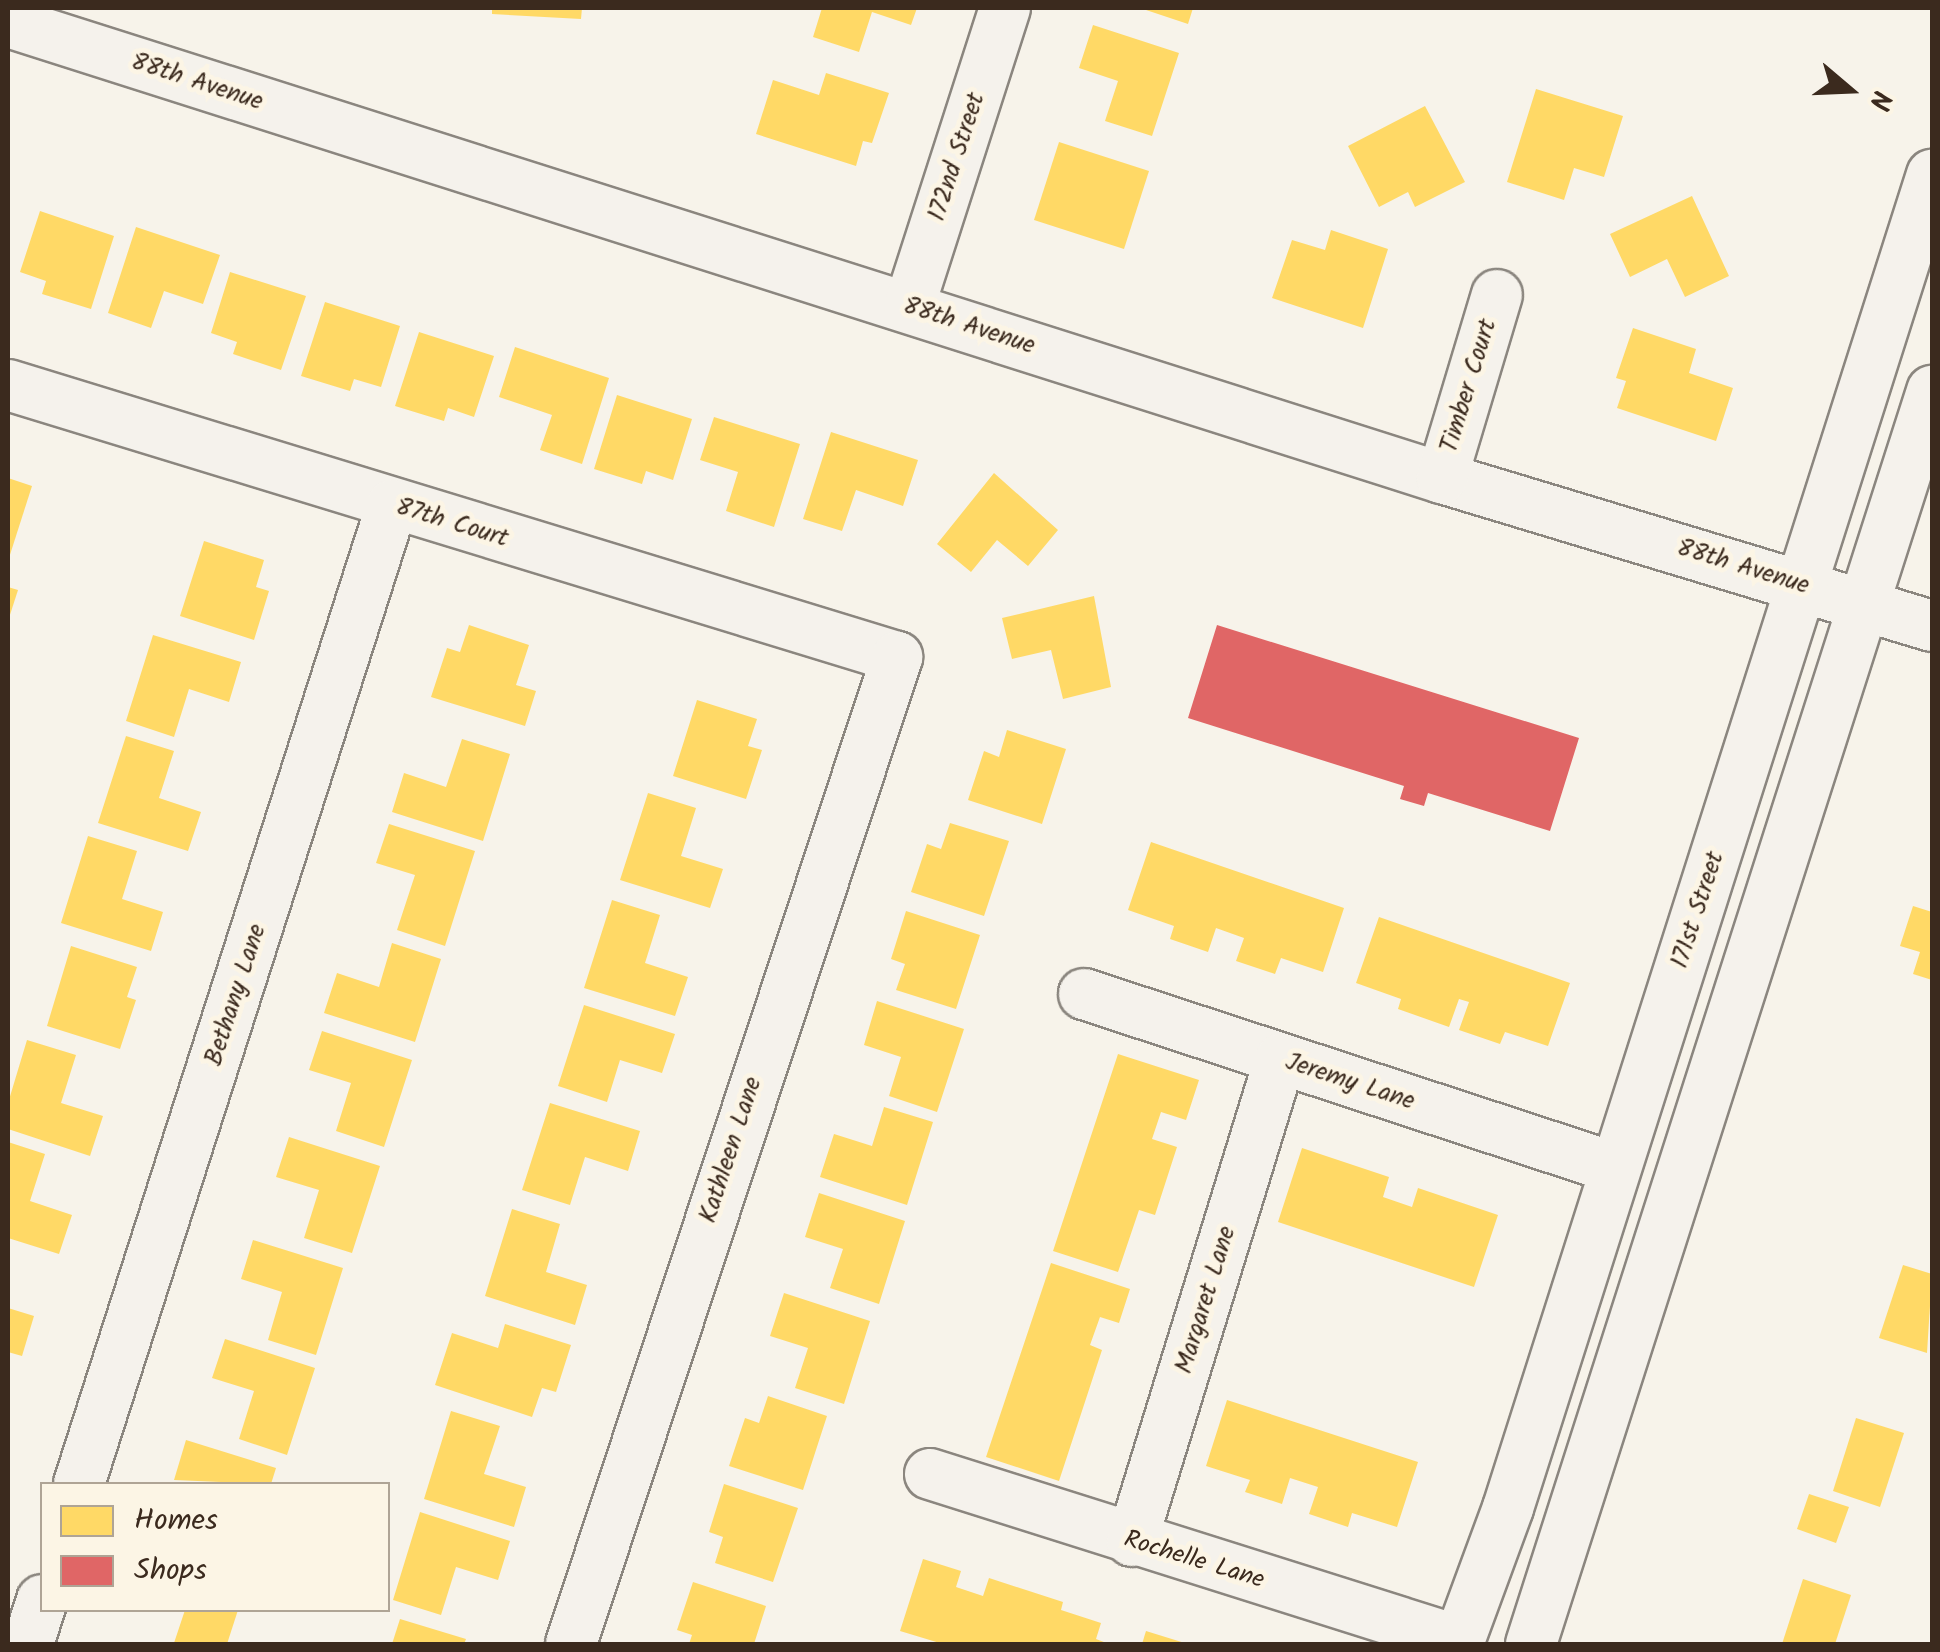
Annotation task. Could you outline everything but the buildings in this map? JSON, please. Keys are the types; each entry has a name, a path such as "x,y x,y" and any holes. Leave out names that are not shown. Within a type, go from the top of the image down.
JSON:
{"street":[{"name":"172nd Street","path":"909,307 1005,8"},
{"name":"88th Avenue","path":"8,22 1442,478 1932,626"},
{"name":"171st Street","path":"1459,1643 1804,585 1932,174"},
{"name":"Timber Court","path":"1442,478 1497,295"},
{"name":"87th Court","path":"8,385 897,657"},
{"path":"1531,1644 1932,391"},
{"name":"Bethany Lane","path":"80,1482 392,505"},
{"name":"Kathleen Lane","path":"571,1644 897,657"},
{"name":"Jeremy Lane","path":"1084,994 1615,1168"},
{"name":"Margaret Lane","path":"1132,1541 1280,1060"},
{"name":"Rochelle Lane","path":"930,1474 1459,1643"},
{"path":"28,1644 40,1606"}]}
